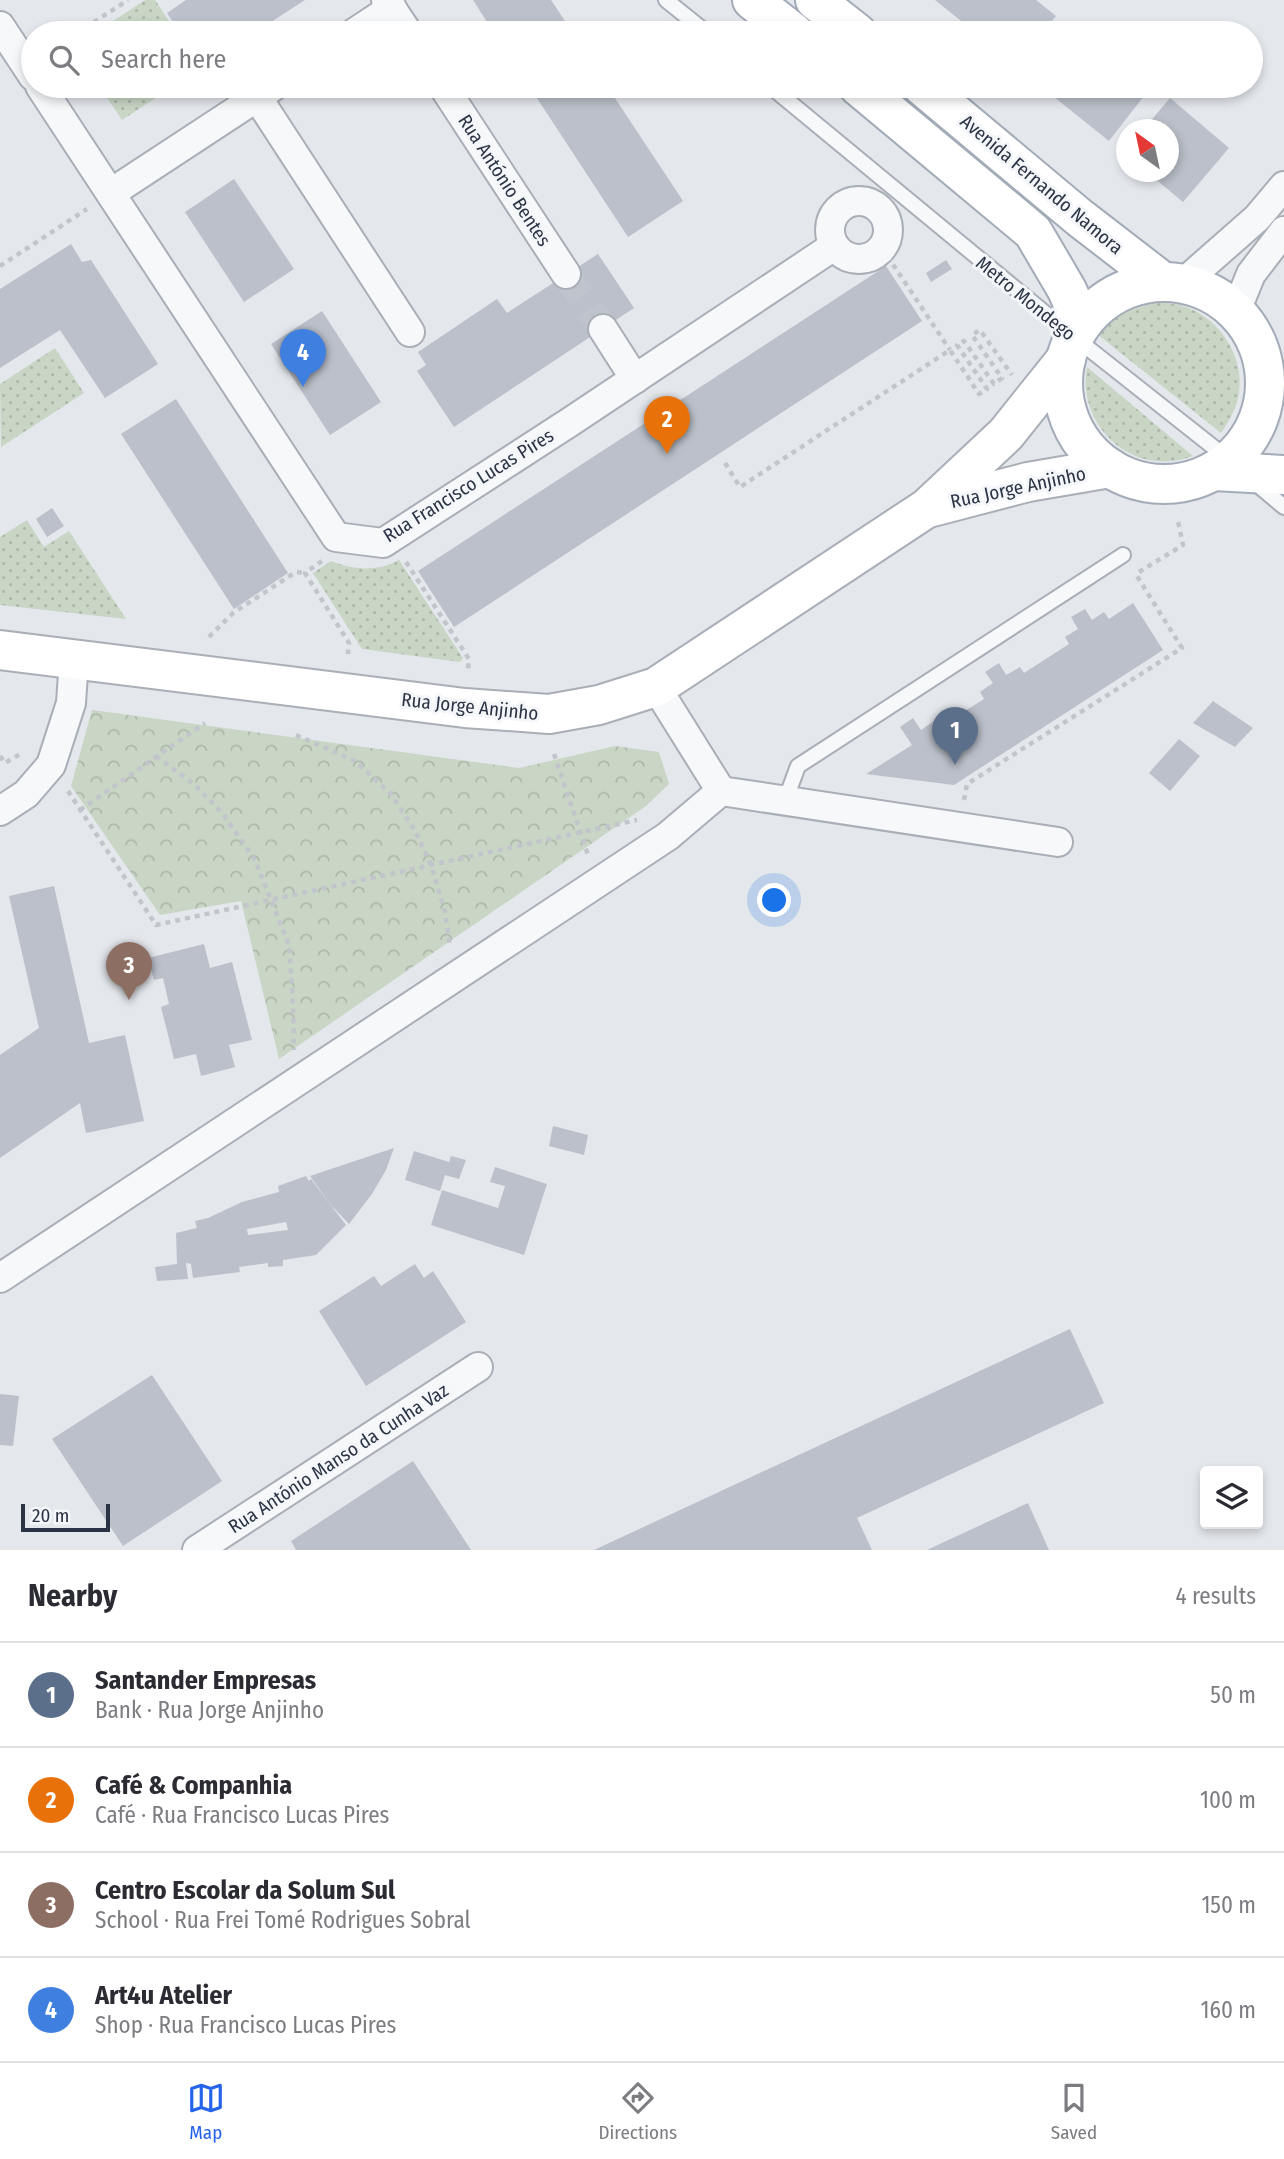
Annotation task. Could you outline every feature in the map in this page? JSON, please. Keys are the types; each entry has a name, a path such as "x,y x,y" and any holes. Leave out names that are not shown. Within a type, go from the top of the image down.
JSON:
{"street":[{"path":"752,0 778,21"},
{"path":"815,0 842,21"},
{"path":"368,21 389,4 400,21"},
{"path":"0,26 21,58"},
{"path":"48,98 336,537"},
{"path":"111,193 255,98"},
{"path":"270,98 410,332"},
{"name":"Rua António Bentes","path":"451,98 566,274"},
{"path":"872,98 1033,232 1068,290 1074,340 1063,384 1066,409 1076,432 1091,452 1110,468 1130,478 1151,483 1194,479 1229,468 1284,475"},
{"name":"Avenida Fernando Namora","path":"936,98 1080,218 1173,282 1212,293 1236,311 1252,331 1275,394 1262,410 1250,437 1229,468"},
{"path":"1074,340 1104,301 1132,287 1173,282 1257,218 1284,186"},
{"path":"860,200 871,202 880,208 889,227 888,238 882,248 864,259 852,259 842,254 834,246 830,236 829,226 833,215 849,202 860,200"},
{"path":"1236,311 1251,274 1284,231"},
{"name":"Rua Francisco Lucas Pires","path":"336,537 383,543 834,246"},
{"path":"603,329 635,379"},
{"name":"Rua Jorge Anjinho","path":"0,650 465,708 549,714 599,705 656,687 927,508 1006,435 1074,340"},
{"name":"Rua Jorge Anjinho","path":"927,508 1028,482 1110,468"},
{"path":"0,811 26,794 51,765 71,703 74,659"},
{"path":"656,687 721,791 1058,842"},
{"path":"0,1278 668,836 721,791"},
{"name":"Rua António Manso da Cunha Vaz","path":"197,1550 478,1367"}],"lane":[{"path":"666,0 692,21"},
{"name":"Metro Mondego","path":"784,98 1229,468 1284,507"},
{"path":"785,801 798,766 1123,555"}],"path":[{"path":"96,21 128,0"},
{"path":"0,266 111,193"},
{"path":"882,248 984,400"},
{"path":"979,394 987,389 957,345 964,341 994,384 1002,378 972,335 980,330 1014,378"},
{"path":"725,463 740,486 950,350"},
{"path":"1135,574 1183,545 1178,521"},
{"path":"209,637 233,613 296,572 305,573 331,555 336,537"},
{"path":"390,538 470,659 468,669"},
{"path":"967,784 1182,648 1123,555"},
{"path":"305,573 349,643 348,654"},
{"path":"80,810 205,723"},
{"path":"296,735 355,761 390,793 414,829 431,865 445,912 452,958"},
{"path":"0,756 5,764 26,750"},
{"path":"554,754 592,866"},
{"path":"156,756 195,785 223,814 255,860 289,945 294,1062"},
{"path":"65,787 156,925 641,819"}],"green space":[{"path":"145,0 155,0 169,21 113,21"},
{"path":"107,98 156,98 122,120"},
{"path":"1157,303 1179,305 1205,317 1226,338 1233,351 1238,364 1239,393 1235,409 1221,433 1097,334 1124,313"},
{"path":"55,348 84,393 1,447 0,384"},
{"path":"1087,367 1193,456 1175,461 1156,461 1141,458 1114,443 1103,432 1089,404"},
{"path":"27,520 44,547 69,531 126,619 0,605 0,537"},
{"path":"399,560 463,658 460,662 362,649 313,573 331,561 348,566 374,568"},
{"path":"92,710 519,768 615,746 659,752 669,784 646,806 279,1059 241,901 160,915 71,786"}],"building":[{"path":"186,0 305,0 273,21 172,21 167,13"},
{"path":"473,0 551,0 565,21 486,21"},
{"path":"935,0 1036,0 1056,16 1052,21 961,21"},
{"path":"537,98 615,98 683,201 628,237"},
{"path":"1055,98 1142,98 1126,119 1116,119 1116,132 1109,141"},
{"path":"1170,98 1229,148 1183,202 1159,182 1179,182 1179,119 1152,119"},
{"path":"234,179 294,269 244,302 185,212"},
{"path":"71,244 82,262 91,260 158,364 105,398 60,330 0,368 0,289"},
{"path":"598,254 634,308 454,427 417,371 426,365 418,352 497,299 507,313"},
{"path":"946,260 952,269 931,282 926,273"},
{"path":"886,266 922,321 454,627 418,571"},
{"path":"322,311 381,402 330,435 271,344"},
{"path":"176,399 288,573 234,609 121,434"},
{"path":"52,508 64,526 47,537 36,519"},
{"path":"1133,603 1163,650 954,785 866,774 912,745 900,727 913,718 921,730 934,721 938,728 984,699 980,692 993,683 985,672 999,663 1006,675 1020,667 1024,673 1069,644 1065,637 1078,629 1071,617 1085,609 1092,620 1104,612 1109,619"},
{"path":"1213,701 1253,728 1235,747 1193,723"},
{"path":"1179,739 1200,756 1170,791 1149,773"},
{"path":"54,886 89,1043 125,1035 144,1121 86,1133 80,1103 0,1158 0,1055 39,1028 9,896"},
{"path":"204,944 210,968 232,962 252,1040 229,1045 235,1067 201,1076 196,1054 174,1059 161,1007 169,1004 163,978 154,980 148,958"},
{"path":"553,1126 588,1135 584,1155 549,1146"},
{"path":"394,1148 386,1170 372,1194 349,1224 330,1204 310,1176"},
{"path":"414,1151 449,1162 451,1156 466,1160 459,1179 445,1175 440,1191 405,1180"},
{"path":"495,1167 547,1184 524,1255 431,1225 442,1190 498,1208 505,1186 490,1182"},
{"path":"306,1176 346,1225 316,1255 283,1260 283,1266 268,1267 268,1263 239,1267 240,1272 193,1278 191,1264 186,1263 188,1279 157,1281 155,1267 177,1264 176,1233 197,1228 195,1221 242,1202 279,1192 278,1186","holes":["286,1222 288,1230 248,1235 247,1229"]},
{"path":"415,1264 424,1278 433,1271 466,1322 366,1386 319,1311 374,1276 381,1286"},
{"path":"1070,1329 1104,1403 857,1518 872,1550 594,1550"},
{"path":"152,1375 222,1481 123,1546 52,1439"},
{"path":"0,1394 19,1396 13,1446 0,1445"},
{"path":"413,1461 471,1550 296,1550 291,1541"},
{"path":"1028,1503 1049,1550 927,1550"}],"tunnel":[{"path":"566,274 603,329"}],"place":[{"name":"Art4u Atelier","path":"303,387"},
{"name":"Café & Companhia","path":"667,454"},
{"name":"Santander Empresas","path":"955,765"},
{"name":"Centro Escolar da Solum Sul","path":"129,1000"}]}
